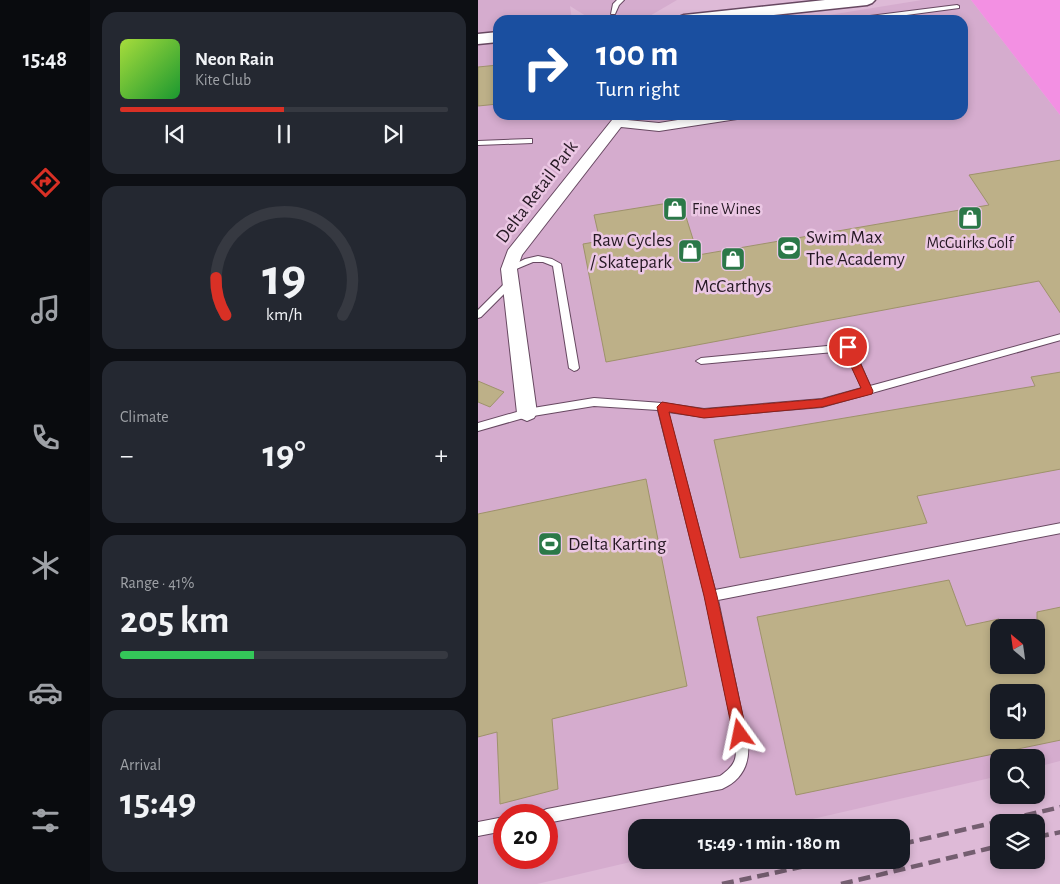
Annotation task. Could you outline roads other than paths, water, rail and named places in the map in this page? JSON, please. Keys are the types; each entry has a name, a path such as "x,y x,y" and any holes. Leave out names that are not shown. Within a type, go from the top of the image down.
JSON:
{"street":[{"path":"730,15 867,0"},
{"path":"478,39 493,38"},
{"name":"Delta Retail Park","path":"510,276 514,254 618,120"},
{"name":"Delta Retail Park","path":"625,120 639,126 659,127 704,120"},
{"path":"510,276 527,413"}],"lane":[{"path":"613,13 616,4 621,0"},
{"path":"897,15 957,8"},
{"path":"478,143 529,141"},
{"path":"478,315 510,276 530,260 542,258 558,264 574,368"},
{"path":"478,427 527,413 594,402 662,407 704,413 822,403 1060,337"},
{"path":"701,361 848,347 868,391"},
{"path":"558,814 722,782 737,772 743,757 740,734 711,596 662,407"},
{"path":"711,596 1060,528"},
{"path":"478,829 493,826"}],"railway":[{"path":"910,842 1061,807"},
{"path":"1045,835 1061,832"},
{"path":"841,884 990,848"},
{"path":"722,884 792,869"}],"place":[{"name":"Fine Wines","path":"675,209"},
{"name":"McGuirks Golf","path":"970,218"},
{"name":"Swim Max The Academy","path":"789,248"},
{"name":"Raw Cycles / Skatepark","path":"690,251"},
{"name":"McCarthys","path":"733,259"},
{"name":"Delta Karting","path":"550,544"}]}
